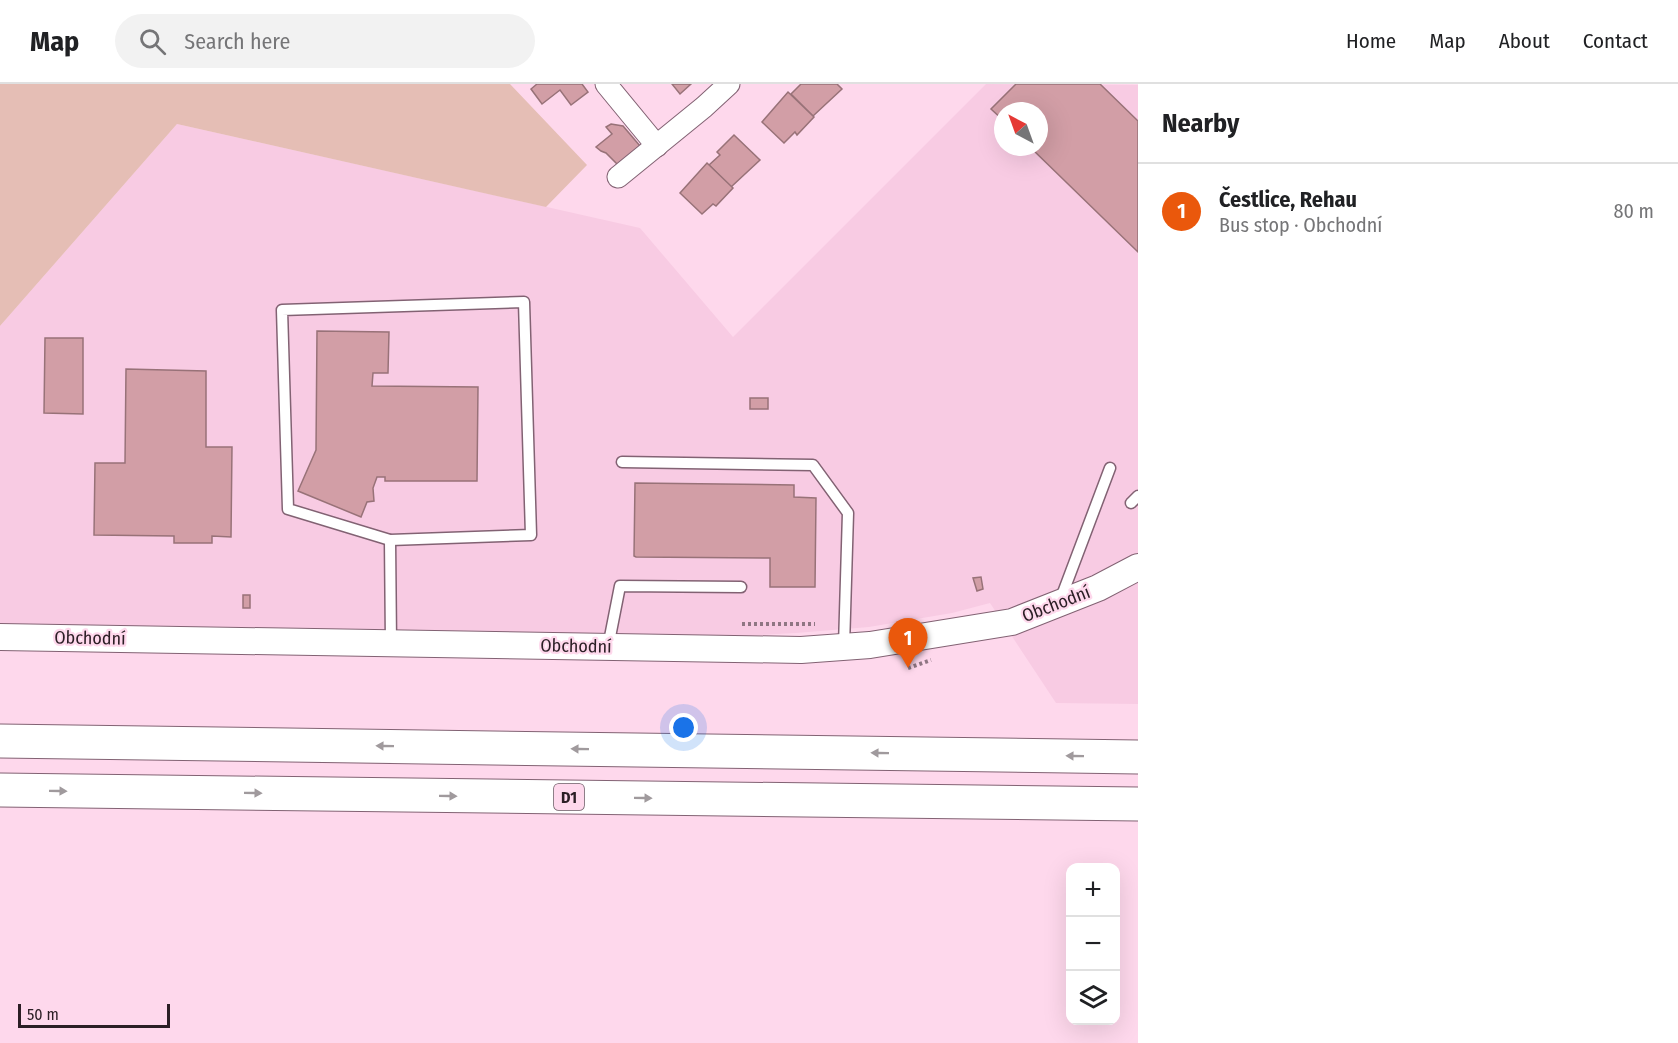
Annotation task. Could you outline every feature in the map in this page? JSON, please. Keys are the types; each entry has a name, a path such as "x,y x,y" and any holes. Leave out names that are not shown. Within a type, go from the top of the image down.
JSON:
{"highway":[{"path":"0,741 1138,756"},
{"name":"D1","path":"0,790 1138,804"}],"street":[{"path":"606,84 657,146"},
{"path":"618,177 729,84"},
{"name":"Obchodní","path":"0,637 801,650 844,636 958,632 1012,621 1098,588 1138,567"}],"lane":[{"path":"524,302 531,535 390,540 288,509 282,310 524,302"},
{"path":"622,462 813,465 848,513 844,636"},
{"path":"1059,604 1110,468"},
{"path":"390,540 391,644"},
{"path":"608,647 620,586 741,587"}],"path":[{"path":"741,624 844,636"}],"shaded area":[{"path":"0,84 510,84 587,165 546,207 177,124 0,326"},
{"path":"986,84 1138,85 1138,704 1056,703 990,603 952,613 869,627 628,642 0,624 0,326 177,124 640,228 733,337"}],"building":[{"path":"537,84 582,84 588,92 571,105 560,90 542,104 531,89"},
{"path":"672,84 691,84 680,94"},
{"path":"801,84 837,84 842,89 813,116 791,94"},
{"path":"1016,84 1100,84 1138,121 1138,252 1039,156 1048,156 1048,102 998,102"},
{"path":"788,92 814,117 797,135 795,132 784,143 762,122"},
{"path":"611,124 623,126 640,146 618,165 596,147 612,134 606,127"},
{"path":"734,135 760,160 731,187 709,165 720,155 717,152"},
{"path":"707,163 733,188 716,206 713,204 702,214 680,193"},
{"path":"317,331 389,332 388,373 373,373 372,386 478,387 477,481 385,481 385,477 377,477 373,488 374,501 367,502 361,517 298,491 316,450"},
{"path":"45,338 83,338 83,414 44,413"},
{"path":"126,369 206,371 206,447 232,447 231,537 212,536 212,543 174,543 174,536 94,535 95,463 125,463"},
{"path":"750,398 768,398 768,409 750,409"},
{"path":"635,483 794,485 794,497 816,498 815,587 770,587 770,558 634,556"},
{"path":"981,577 983,589 977,591 973,578"},
{"path":"243,595 250,595 250,608 243,608"}],"place":[{"name":"Čestlice, Rehau","path":"908,668"}]}
